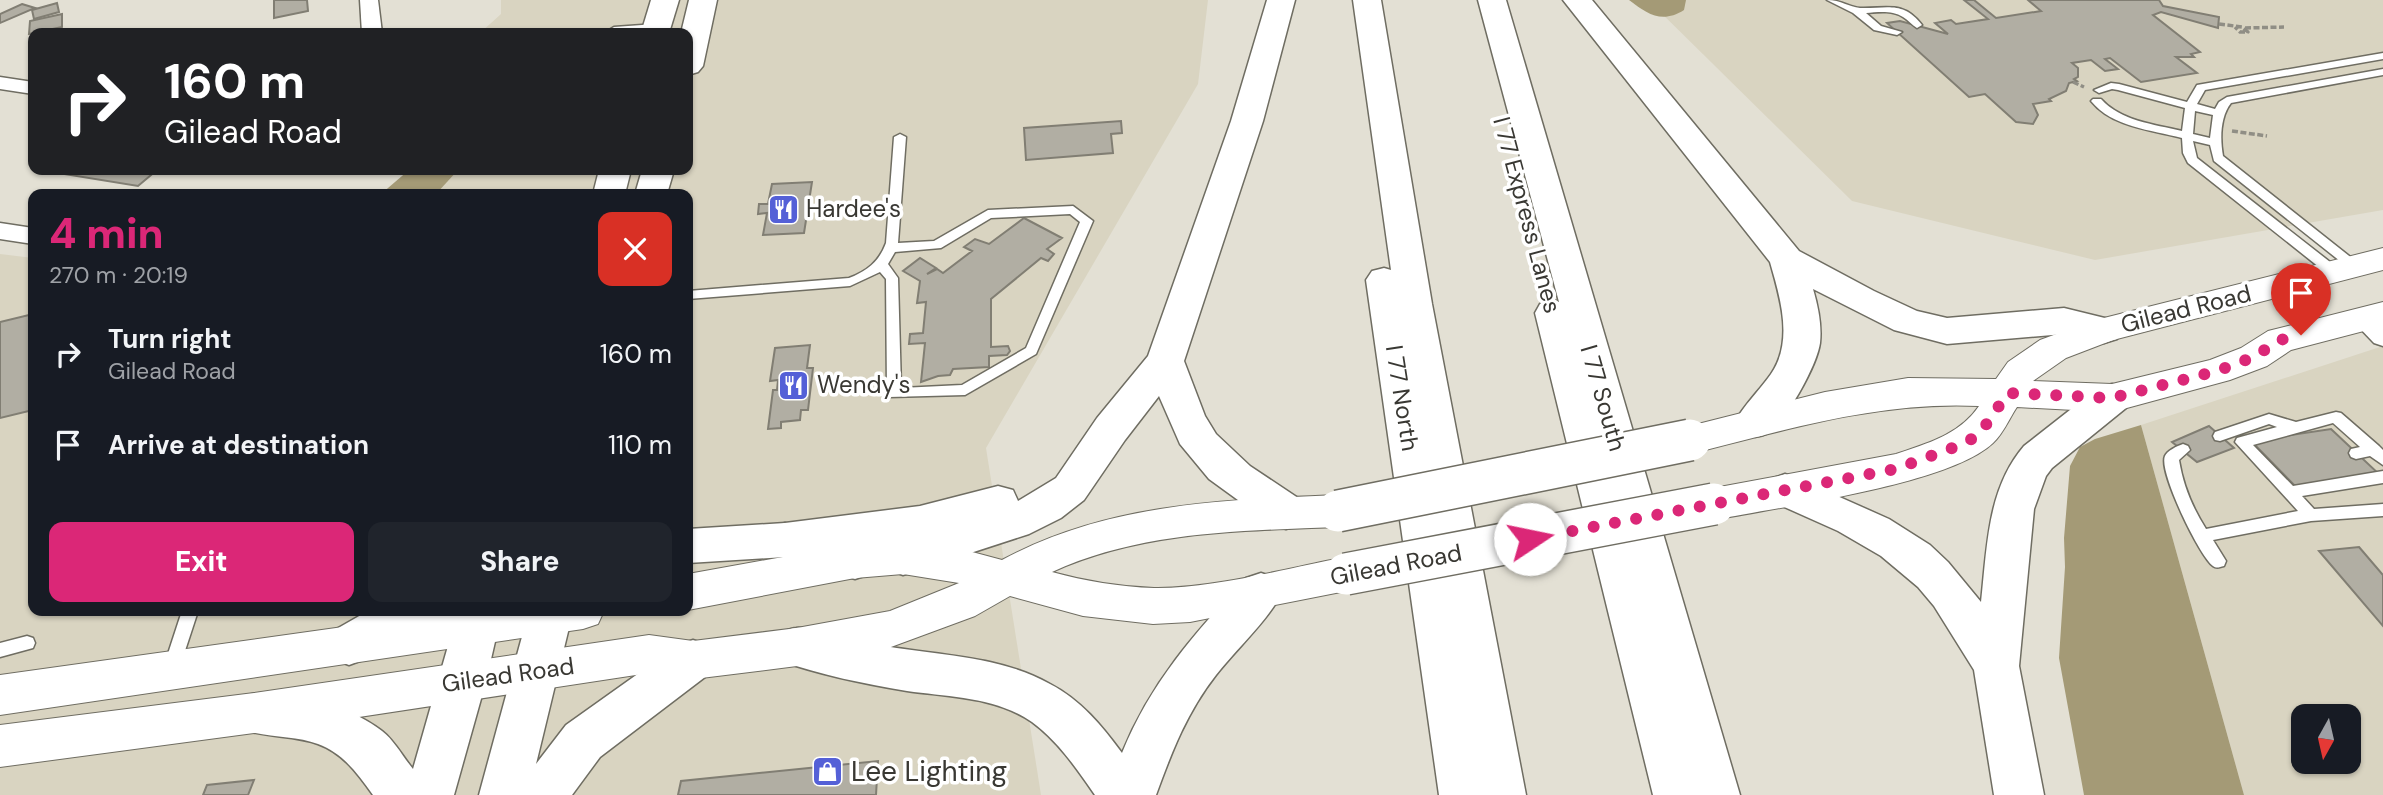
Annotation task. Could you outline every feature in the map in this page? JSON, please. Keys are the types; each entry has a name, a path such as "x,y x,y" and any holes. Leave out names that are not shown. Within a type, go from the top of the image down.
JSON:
{"main road":[{"path":"656,28 665,0"},
{"path":"693,44 703,0"},
{"path":"903,557 1014,522 1046,506 1070,489 1111,429 1165,361 1247,121 1281,0"},
{"name":"I 77 North","path":"1346,0 1389,317 1464,795"},
{"path":"1367,0 1414,304 1501,795"},
{"name":"I 77 Express Lanes","path":"1471,0 1678,795"},
{"name":"I 77 South","path":"1492,0 1715,795"},
{"path":"1577,0 1787,259 1861,300 1908,321 1947,331 2064,321 2104,330"},
{"path":"1754,423 1793,371 1801,344 1802,308 1787,259"},
{"path":"2280,340 2318,307 2364,292 2364,278 2357,266"},
{"name":"Gilead Road","path":"693,591 855,561 903,557 950,564 1083,598 1153,606 1190,604 1896,469 1966,443 1981,432 2021,371 2053,349 2104,330 2357,266"},
{"name":"Gilead Road","path":"0,746 254,713 649,654 693,660 797,647 891,629 916,621 1005,580 1040,559 1120,531 1183,520 1338,510 1690,440 1855,400 1908,392 2112,398 2217,371 2254,357 2280,340 2376,323"},
{"path":"1165,361 1194,433 1209,453 1286,512"},
{"path":"2019,795 1996,666 2013,509 2028,469 2038,457 2112,398"},
{"path":"693,546 785,540 890,527 984,507 1024,490 1051,474 1111,429"},
{"path":"1785,490 1863,524 1913,556 1948,591 1996,666"},
{"path":"785,540 855,561"},
{"path":"1131,795 1157,730 1178,691 1207,653 1262,591"},
{"path":"349,645 398,616"},
{"path":"1,703 170,671 349,645 478,618 511,616"},
{"path":"504,795 536,671 560,616"},
{"path":"429,795 463,681 478,618"},
{"path":"797,647 1009,688 1029,695 1049,707 1069,725 1124,795"},
{"path":"1,703 29,714 232,685 262,658"},
{"path":"541,795 583,741 693,660"},
{"path":"254,713 326,723 366,747 403,795"}],"street":[{"path":"369,0 372,28"},
{"path":"0,83 28,87"},
{"path":"0,231 28,235"}],"lane":[{"path":"1832,0 1857,11 1878,28 1897,32"},
{"path":"1857,11 1878,8 1899,11 1912,17 1917,25"},
{"path":"2357,266 2192,160 2186,147 2191,105 2193,95 2201,87 2383,56"},
{"path":"2357,266 2223,162 2216,154 2216,143 2223,101 2383,72"},
{"path":"2216,143 2118,118 2106,111 2098,95 2111,86 2119,87 2220,114"},
{"path":"693,295 850,282 867,276 881,265 891,248 901,136"},
{"path":"881,265 892,278 894,393 965,390 1031,351 1087,221 1073,209 988,214 937,245 891,248"},
{"path":"2311,515 2269,465 2242,442 2336,417 2378,454"},
{"path":"2220,436 2269,419 2296,428"},
{"path":"2183,450 2171,458 2172,471 2186,512 2218,561"},
{"path":"2356,453 2378,454"},
{"path":"2290,492 2383,477"},
{"path":"2201,536 2311,515 2383,510"},
{"path":"170,671 188,616"},
{"path":"0,650 27,643"}],"path":[{"path":"2218,23 2235,27 2240,32 2248,32 2245,28 2284,27"}],"shaded area":[{"path":"501,0 1208,0 1198,84 986,448 1041,795 0,795 0,254 28,257 28,616 693,616 693,189 440,189 452,175 693,175 693,28 486,28 501,14"},
{"path":"1629,0 1686,0 1684,10 1662,17 1649,13"},
{"path":"1648,0 2383,0 2383,210 2095,260 1852,201"},
{"path":"403,175 453,175 441,189 387,189"},
{"path":"2383,346 2383,795 2244,795 2141,425"},
{"path":"2141,425 2244,795 2084,795 2059,658 2070,466 2080,447 2095,439"}],"building":[{"path":"274,0 307,0 308,11 274,18"},
{"path":"1964,0 1974,0 1996,18 2041,11 2028,0 2159,0 2163,6 2219,17 2218,28 2161,12 2153,15 2200,52 2191,54 2194,57 2176,57 2197,73 2141,82 2110,58 2105,59 2118,69 2105,71 2091,60 2072,63 2078,68 2078,77 2074,79 2077,81 2069,83 2066,91 2049,99 2051,101 2033,104 2038,115 2033,124 2016,122 1985,94 1969,97 1887,23 1900,21 1948,34 1935,23 1951,20 1956,24 1988,19"},
{"path":"57,3 59,12 34,19 32,10"},
{"path":"22,4 35,8 0,23 0,14"},
{"path":"62,14 62,27 29,28 30,21"},
{"path":"1121,121 1122,133 1111,134 1113,153 1026,160 1024,128"},
{"path":"70,175 151,175 138,186"},
{"name":"Hardee's","path":"812,182 804,233 763,235 767,213 758,214 759,204 768,204 772,184"},
{"path":"1024,218 1062,238 1047,249 1054,254 1048,261 1041,258 991,299 991,347 1008,346 1010,351 1007,355 989,356 989,367 953,369 950,375 921,382 925,343 909,344 910,334 923,333 926,302 917,303 920,281 903,271 920,258 936,268 927,274 937,269 943,273 972,251 964,247 975,239 989,244"},
{"path":"28,315 28,411 0,418 0,322"},
{"name":"Wendy's","path":"810,345 807,368 813,368 808,410 801,410 800,420 781,422 781,428 768,429 773,390 777,390 778,380 770,381 775,348"},
{"path":"2209,426 2234,448 2197,462 2172,442"},
{"path":"2331,429 2380,475 2298,489 2251,441"},
{"path":"2359,547 2383,575 2383,626 2319,551"},
{"name":"Lee Lighting","path":"878,761 876,795 678,795 681,781"},
{"path":"254,780 248,795 203,795 207,785"}],"place":[{"name":"Hardee's","path":"783,209"},
{"name":"Wendy's","path":"794,385"},
{"name":"Lee Lighting","path":"828,771"}],"route":[{"path":"1530,539 1896,469 1966,443 1981,432 2008,393 2112,398 2217,371 2254,357 2280,340 2301,335"}]}
